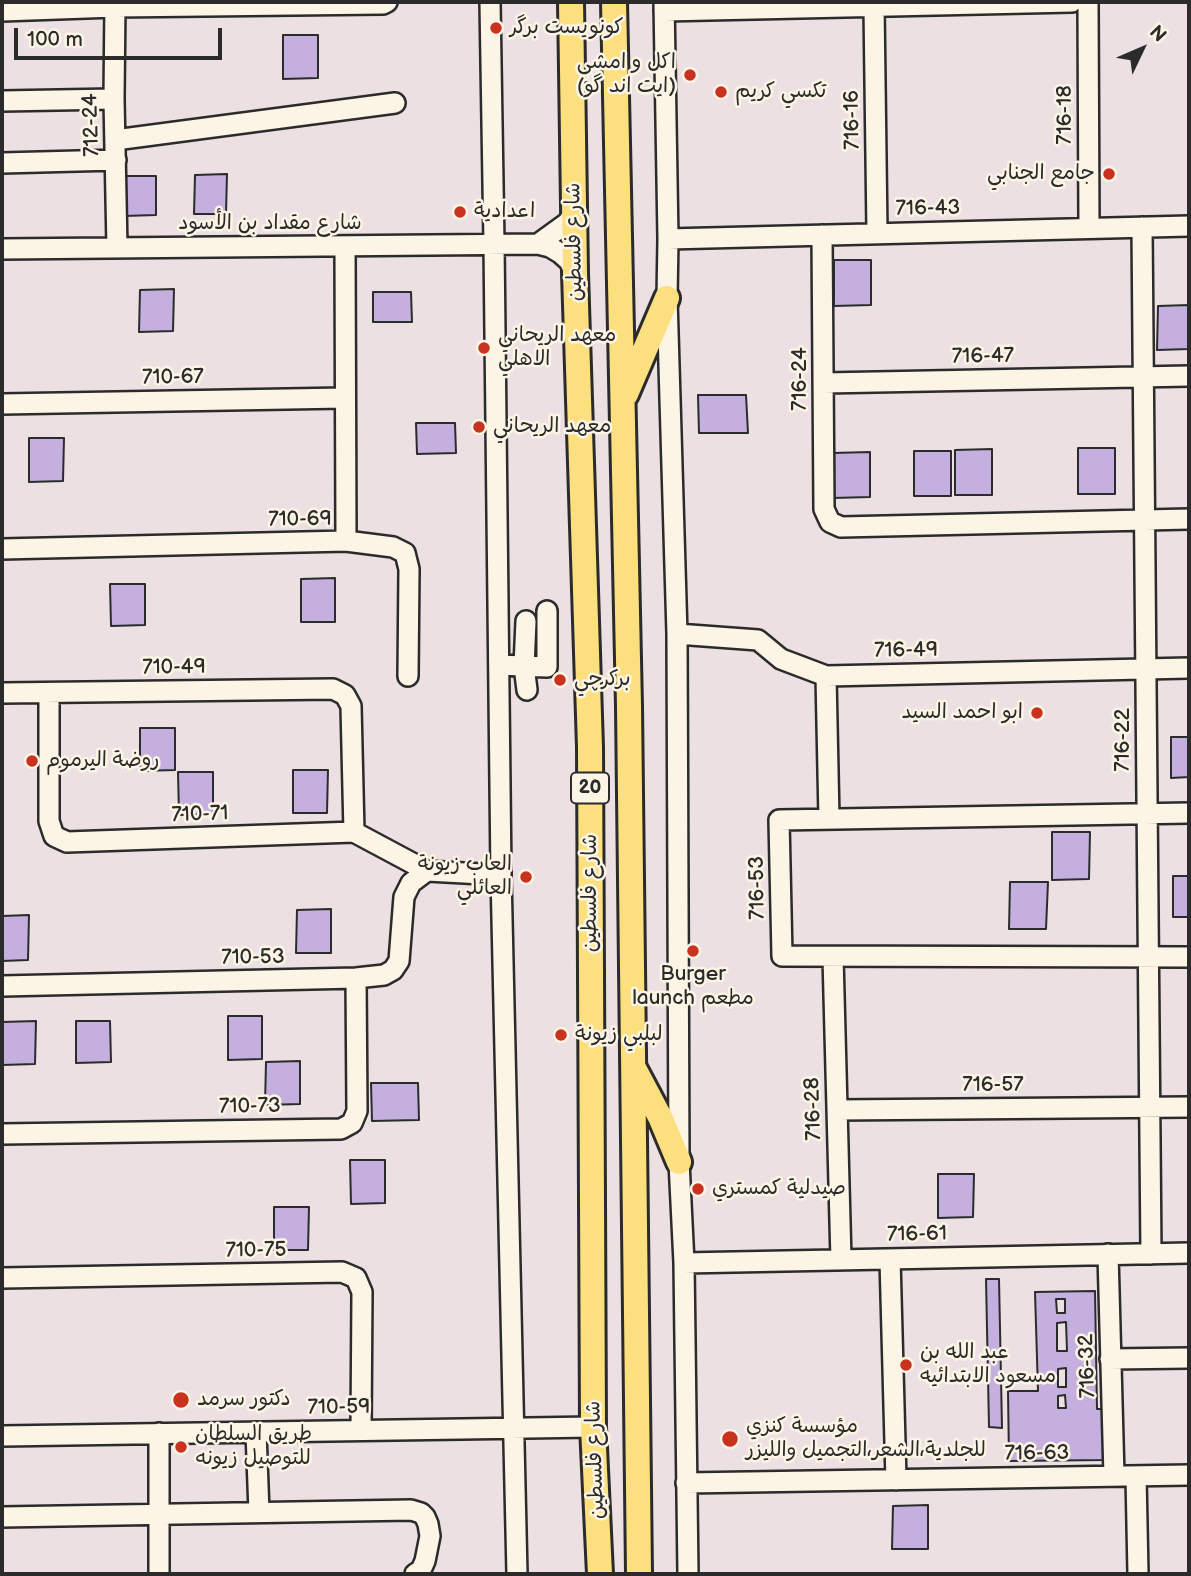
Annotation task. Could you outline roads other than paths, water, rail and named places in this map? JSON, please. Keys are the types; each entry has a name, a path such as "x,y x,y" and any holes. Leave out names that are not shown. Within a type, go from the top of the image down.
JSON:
{"main road":[{"name":"شارع فلسطين","path":"571,2 575,273 590,747 593,1427 600,1574"},
{"name":"شارع فلسطين","path":"614,2 629,706 639,1574"},
{"path":"622,405 667,298"},
{"path":"589,706 611,713 621,712 629,706"},
{"path":"590,747 606,740 628,750"},
{"path":"632,1065 661,1119 679,1161"}],"street":[{"path":"2,11 115,4 387,2"},
{"path":"489,2 501,875 517,1574"},
{"path":"688,1574 684,1263 679,1161 677,634 667,298 664,7 1072,2"},
{"name":"716-18","path":"1088,2 1089,228"},
{"name":"712-24","path":"115,4 117,247"},
{"name":"716-16","path":"874,6 877,233"},
{"path":"2,101 114,99"},
{"path":"116,140 395,103"},
{"path":"2,163 116,160"},
{"path":"538,243 567,223 575,212"},
{"name":"716-43","path":"668,239 1189,226"},
{"name":"716-22","path":"1142,227 1151,1254"},
{"name":"716-24","path":"822,235 824,509 830,522 841,527 1145,520"},
{"path":"538,243 550,247 569,261 575,273"},
{"name":"شارع مقداد بن الأسود","path":"2,248 538,243"},
{"name":"710-69","path":"2,549 346,541 345,246"},
{"name":"716-47","path":"824,383 1189,376"},
{"name":"710-67","path":"2,404 344,398"},
{"path":"1145,520 1189,519"},
{"path":"346,541 393,547 405,553 409,569 408,676"},
{"path":"499,665 547,667 547,611"},
{"path":"526,621 524,666 527,690"},
{"name":"716-49","path":"677,634 758,640 781,659 825,676 1189,668"},
{"path":"825,676 829,819"},
{"name":"710-49","path":"2,693 333,688 345,695 351,706 354,832"},
{"name":"710-71","path":"49,693 49,821 54,836 67,842 354,832"},
{"name":"716-53","path":"1189,813 779,820 782,956 1189,957"},
{"path":"354,832 427,871 501,875"},
{"name":"710-53","path":"2,986 356,978 384,975 393,970 399,961 404,897 411,883 427,871"},
{"name":"716-28","path":"832,957 841,1260"},
{"name":"710-73","path":"2,1134 341,1129 352,1123 357,1111 356,978"},
{"name":"716-57","path":"837,1110 1189,1107"},
{"name":"716-61","path":"684,1263 1189,1253"},
{"name":"716-32","path":"1108,1254 1114,1476"},
{"path":"890,1259 896,1480"},
{"name":"710-75","path":"2,1278 342,1272 356,1278 362,1292 361,1430"},
{"path":"1110,1359 1189,1358"},
{"name":"710-59","path":"2,1436 593,1427"},
{"path":"256,1432 259,1512"},
{"path":"159,1433 159,1574"},
{"name":"716-63","path":"686,1483 1189,1475"},
{"path":"1136,1476 1138,1574"},
{"path":"2,1517 401,1510 421,1513 428,1524 425,1561 421,1570 415,1574"}],"place":[{"name":"كونويست برگر","path":"496,28"},
{"name":"اكل و امشي (ايت اند گو)","path":"690,75"},
{"name":"تكسي كريم","path":"721,92"},
{"name":"جامع الجنابي","path":"1109,174"},
{"name":"اعدادية","path":"460,212"},
{"name":"معهد الريحاني الاهلي","path":"484,348"},
{"name":"معهد الريحاني","path":"479,427"},
{"name":"بركرچي","path":"560,680"},
{"name":"ابو احمد السيد","path":"1037,713"},
{"name":"روضة اليرموم","path":"32,761"},
{"name":"العاب زيونة العائلي","path":"526,877"},
{"name":"Burger launch مطعم","path":"693,951"},
{"name":"لبلبي زيونة","path":"561,1035"},
{"name":"صيدلية كمستري","path":"698,1189"},
{"name":"عبد الله بن مسعود الابتدائيه","path":"906,1365"},
{"name":"دكتور سرمد","path":"181,1400"},
{"name":"مؤسسة كنزي للجلدية،الشعر،التجميل والليزر","path":"730,1439"},
{"name":"طريق السلطان للتوصيل زيونه","path":"181,1447"}]}
